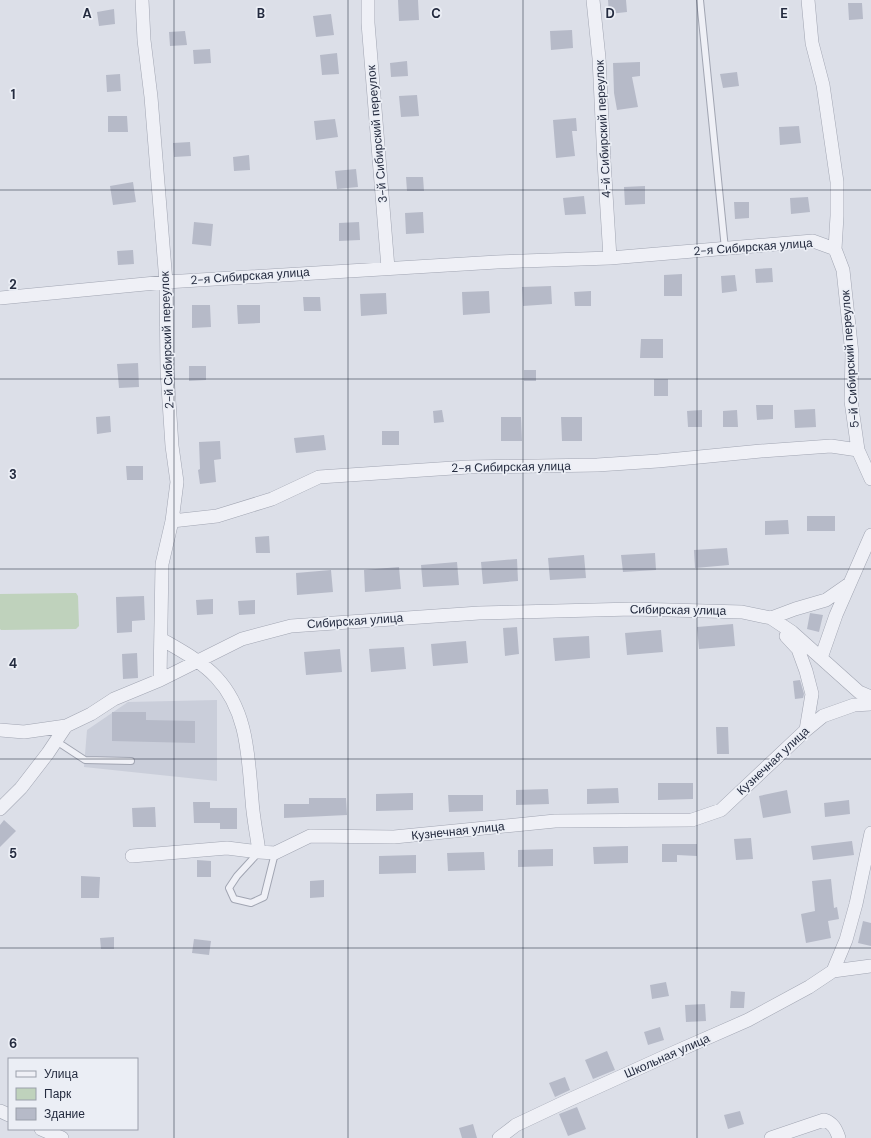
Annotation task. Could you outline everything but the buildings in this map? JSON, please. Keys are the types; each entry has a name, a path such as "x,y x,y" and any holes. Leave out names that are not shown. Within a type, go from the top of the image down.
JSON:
{"street":[{"name":"2-й Сибирский переулок","path":"142,0 144,40 151,97 166,282 167,371 172,446 177,482 172,521 162,564 160,680"},
{"name":"3-й Сибирский переулок","path":"368,0 368,23 388,268"},
{"name":"4-й Сибирский переулок","path":"593,0 599,58 610,258"},
{"name":"5-й Сибирский переулок","path":"808,0 812,43 823,85 836,182 836,249 843,270 852,354 852,401 858,450 871,480"},
{"name":"2-я Сибирская улица","path":"0,298 166,282 497,262 610,258 813,241 836,249"},
{"name":"2-я Сибирская улица","path":"172,521 217,516 272,499 319,477 468,467 605,465 831,446 858,450"},
{"path":"820,658 871,535"},
{"path":"771,618 794,609 826,600 850,584"},
{"name":"Сибирская улица","path":"66,726 91,714 114,699 160,680 242,639 291,626 479,613 633,609 742,612 771,618"},
{"path":"771,618 792,632 859,692 871,697"},
{"path":"771,618 798,650 806,671 812,694 806,730"},
{"path":"161,639 197,661 216,677 234,703 246,735 253,809 259,852"},
{"name":"Кузнечная улица","path":"132,856 227,848 275,853 310,836 394,837 555,821 692,820 721,810 806,730 823,716 854,705 871,704"},
{"path":"0,730 24,732 66,726"},
{"path":"0,809 21,788 66,726"},
{"path":"833,971 846,940 854,911 871,833"},
{"path":"833,971 871,966"},
{"name":"Школьная улица","path":"499,1138 516,1125 562,1103 748,1020 809,987 833,971"},
{"path":"771,1138 824,1120 830,1122 835,1128 839,1138"},
{"path":"43,1130 62,1138"}],"lane":[{"path":"700,0 725,249"},
{"path":"56,741 85,760 132,761"},
{"path":"259,852 229,888 234,899 251,903 264,897 275,853"}],"shaded area":[{"path":"217,700 217,781 84,767 87,730 128,702"}],"green space":[{"path":"76,593 78,596 79,626 76,629 0,629 0,594"}]}
